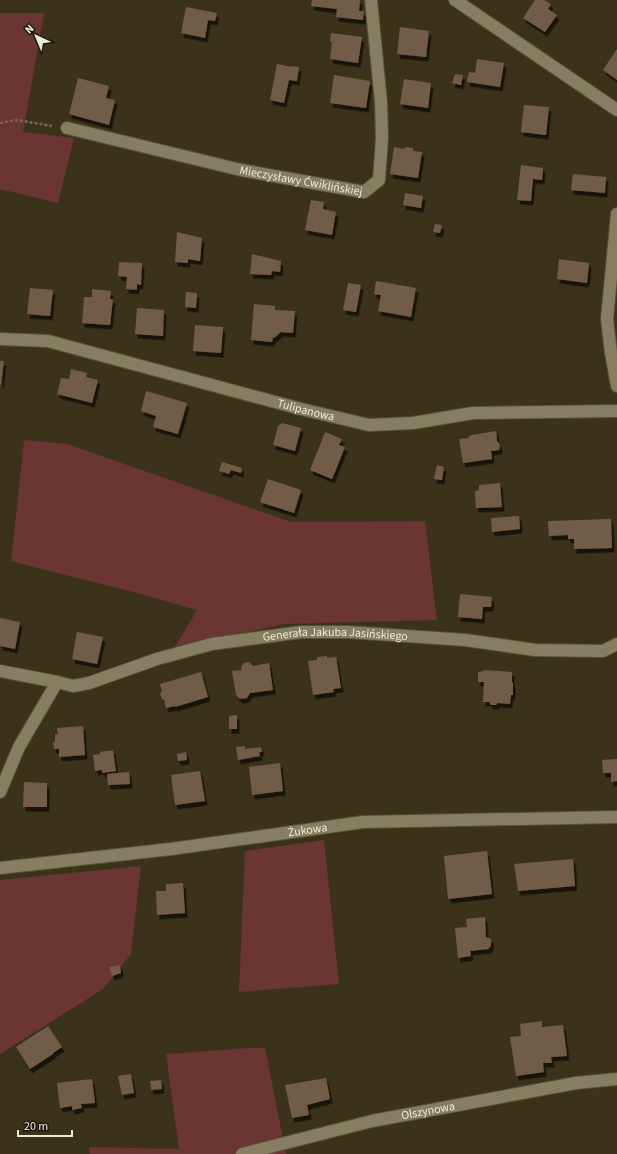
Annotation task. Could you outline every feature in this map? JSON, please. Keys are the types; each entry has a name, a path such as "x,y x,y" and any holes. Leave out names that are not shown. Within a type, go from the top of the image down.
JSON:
{"street":[{"name":"Mieczysławy Ćwiklińskiej","path":"67,128 241,170 364,192 379,180 382,138 381,102 371,0"},
{"path":"455,0 617,110"},
{"path":"617,214 607,319 611,354 617,386"},
{"name":"Tulipanowa","path":"0,340 48,341 369,426 413,424 472,413 617,411"},
{"name":"Generała Jakuba Jasińskiego","path":"0,671 73,686 89,683 157,659 212,644 301,632 348,632 465,640 535,650 603,651 617,644"},
{"path":"0,792 19,747 57,682"},
{"name":"Żukowa","path":"0,868 171,849 363,822 617,817"},
{"name":"Olszynowa","path":"242,1154 372,1121 576,1083 617,1079"}],"path":[{"path":"0,123 16,120 67,128"}],"shaded area":[{"path":"0,13 44,13 23,132 74,138 58,203 0,189"},
{"path":"24,440 67,444 291,522 425,521 437,620 285,624 175,647 197,610 11,561"},
{"path":"324,840 339,984 239,992 245,851"},
{"path":"141,866 131,954 103,989 0,1054 0,880"},
{"path":"265,1048 286,1154 90,1154 89,1147 179,1149 166,1054"}],"building":[{"path":"312,0 360,0 359,11 364,11 363,20 336,17 337,9 311,6"},
{"path":"535,0 544,0 551,4 548,9 557,15 545,32 523,18"},
{"path":"186,7 217,13 215,21 208,20 205,38 181,33"},
{"path":"400,27 429,31 426,57 397,54"},
{"path":"331,33 362,37 358,63 330,59 332,42 330,42"},
{"path":"617,49 617,80 603,70"},
{"path":"477,59 504,63 500,87 467,82 469,72 475,73"},
{"path":"277,64 299,67 297,81 289,80 284,103 270,100"},
{"path":"455,74 463,75 461,85 452,83"},
{"path":"334,75 370,81 366,108 330,103"},
{"path":"78,78 109,86 106,98 115,100 109,125 69,114"},
{"path":"404,79 431,83 428,108 400,104"},
{"path":"524,105 549,107 546,135 521,132"},
{"path":"394,147 405,149 405,147 413,148 413,151 422,152 418,178 390,174"},
{"path":"521,165 543,168 542,180 533,179 531,201 517,200"},
{"path":"573,174 606,177 605,193 571,190"},
{"path":"405,193 423,196 421,208 403,205"},
{"path":"311,200 324,202 323,209 336,212 332,235 305,230"},
{"path":"435,224 442,225 440,233 433,232"},
{"path":"177,232 202,238 200,261 188,259 188,263 175,262"},
{"path":"252,254 281,261 280,272 272,271 271,275 250,274"},
{"path":"559,259 589,263 587,283 557,279"},
{"path":"119,262 142,263 141,285 137,284 137,290 126,289 127,277 118,276"},
{"path":"376,281 416,288 411,317 378,311 381,295 374,294"},
{"path":"348,283 361,285 356,312 343,310"},
{"path":"30,288 53,290 50,316 27,314"},
{"path":"92,289 111,291 110,299 113,299 110,325 82,323 84,297 92,297"},
{"path":"186,292 197,293 196,308 185,307"},
{"path":"254,304 275,306 275,310 295,311 293,333 280,332 274,338 273,337 272,342 251,340"},
{"path":"137,308 164,310 163,336 135,334"},
{"path":"195,325 223,327 221,353 193,351"},
{"path":"0,361 4,361 1,385 0,384"},
{"path":"71,369 87,373 86,377 98,380 92,403 57,394 61,378 69,379"},
{"path":"146,391 187,403 178,434 153,427 156,416 141,411"},
{"path":"282,423 301,428 295,451 273,445 278,426"},
{"path":"496,431 497,441 500,447 499,450 491,451 492,459 463,463 459,439"},
{"path":"325,432 342,439 339,445 345,447 332,479 310,470"},
{"path":"222,462 242,468 241,473 231,470 229,474 219,471"},
{"path":"437,465 444,467 442,480 434,479"},
{"path":"268,479 301,490 294,513 260,502"},
{"path":"500,483 502,507 476,508 475,491 479,490 479,485"},
{"path":"519,516 520,529 492,532 491,518"},
{"path":"611,519 612,548 574,549 574,539 568,539 568,535 549,536 548,521"},
{"path":"460,594 492,597 491,607 483,607 482,619 458,617"},
{"path":"0,618 20,622 15,649 0,646"},
{"path":"77,632 103,637 97,664 72,659"},
{"path":"327,656 327,658 336,657 341,688 333,689 334,692 313,695 308,661 317,660 317,657"},
{"path":"249,662 253,666 269,663 273,690 250,693 247,698 240,699 236,695 232,671 242,670 241,667 244,663"},
{"path":"484,670 512,672 513,695 511,695 510,704 498,703 496,705 491,705 489,702 483,702 484,682 478,682 478,672"},
{"path":"201,672 208,697 175,707 166,708 164,700 160,694 162,691 160,684"},
{"path":"237,715 237,729 229,729 229,716"},
{"path":"83,726 85,755 59,757 59,749 54,749 53,742 55,742 55,734 58,734 57,728"},
{"path":"245,746 245,749 261,747 262,752 259,752 260,756 238,760 236,747"},
{"path":"113,750 116,771 102,773 102,770 95,771 93,755 100,754 100,752"},
{"path":"186,752 187,760 178,761 177,754"},
{"path":"617,759 617,781 611,782 611,773 603,773 602,760"},
{"path":"280,763 283,791 252,795 249,767"},
{"path":"200,771 205,801 175,805 171,775"},
{"path":"129,772 130,784 108,785 107,774"},
{"path":"24,782 47,783 47,807 23,807"},
{"path":"487,851 492,894 448,899 444,856"},
{"path":"573,859 575,886 518,891 514,864"},
{"path":"183,883 185,913 157,915 156,891 166,891 166,884"},
{"path":"485,917 486,937 491,939 491,946 488,949 470,951 471,956 458,958 455,928 467,927 466,919"},
{"path":"120,965 121,973 112,976 109,967"},
{"path":"542,1021 542,1027 563,1025 567,1056 551,1057 552,1063 543,1063 544,1072 516,1076 510,1037 521,1036 520,1024"},
{"path":"48,1026 62,1047 30,1069 16,1047"},
{"path":"131,1074 134,1093 122,1095 118,1076"},
{"path":"326,1078 330,1099 307,1105 309,1115 292,1118 285,1085"},
{"path":"92,1079 95,1103 81,1104 82,1108 72,1110 72,1106 60,1108 57,1083"},
{"path":"161,1080 162,1089 151,1090 150,1081"}]}
